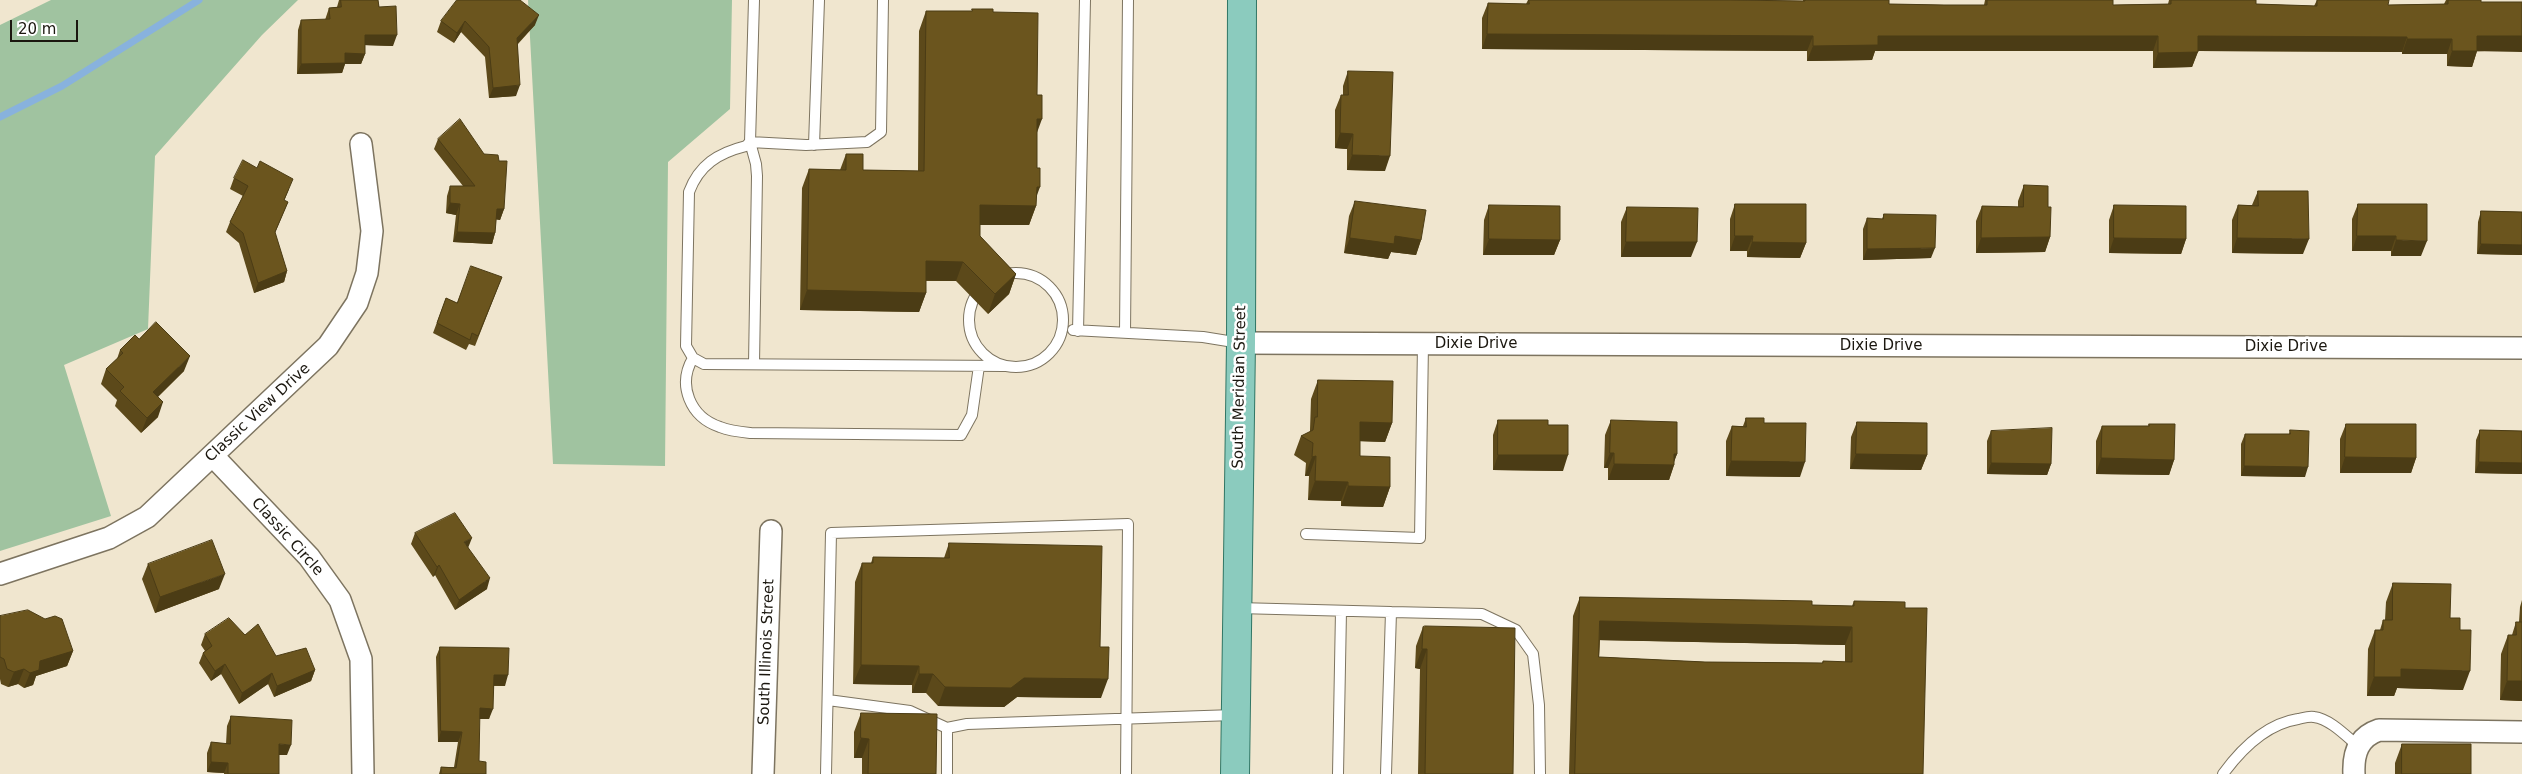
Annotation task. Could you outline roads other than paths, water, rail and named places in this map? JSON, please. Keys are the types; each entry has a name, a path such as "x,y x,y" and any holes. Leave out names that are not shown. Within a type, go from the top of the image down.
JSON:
{"main road":[{"name":"South Meridian Street","path":"1235,774 1241,344 1242,0"}],"street":[{"name":"Classic View Drive","path":"0,574 109,538 140,522 213,456 328,346 357,303 367,273 372,232 361,144"},
{"name":"Dixie Drive","path":"1241,344 2522,348"},
{"name":"Classic Circle","path":"213,456 309,557 340,600 361,659 363,774"},
{"name":"South Illinois Street","path":"763,774 772,531"},
{"path":"2354,774 2354,760 2358,746 2364,738 2379,730 2522,732"}],"lane":[{"path":"754,0 750,142 757,176 754,364"},
{"path":"814,144 819,0"},
{"path":"883,0 881,132 867,142 814,144 750,142 746,146 709,160 697,175 689,192 686,346 693,358 704,364 754,364 979,366 1004,366 1026,366 1047,356 1057,344 1063,330 1063,314 1059,300 1049,287 1037,278 1022,274 1006,275 992,280 980,290 972,304 969,319 971,335 979,349 990,359 1004,366"},
{"path":"1078,331 1086,0"},
{"path":"1125,333 1128,0"},
{"path":"1063,330 1203,337 1241,344"},
{"path":"1306,534 1420,538 1423,344"},
{"path":"693,358 684,380 686,390 696,412 705,420 720,427 751,433 961,436 972,415 979,366"},
{"path":"826,774 831,533 1128,524 1126,774"},
{"path":"1237,608 1482,614 1516,630 1533,654 1539,705 1540,774"},
{"path":"1338,774 1341,611"},
{"path":"1386,774 1390,612"},
{"path":"828,700 910,711 947,728 967,724 1236,715"},
{"path":"2224,774 2237,755 2261,734 2286,721 2313,716 2335,727 2358,746"},
{"path":"947,728 947,774"}],"waterway":[{"path":"0,117 62,86 199,0"}]}
